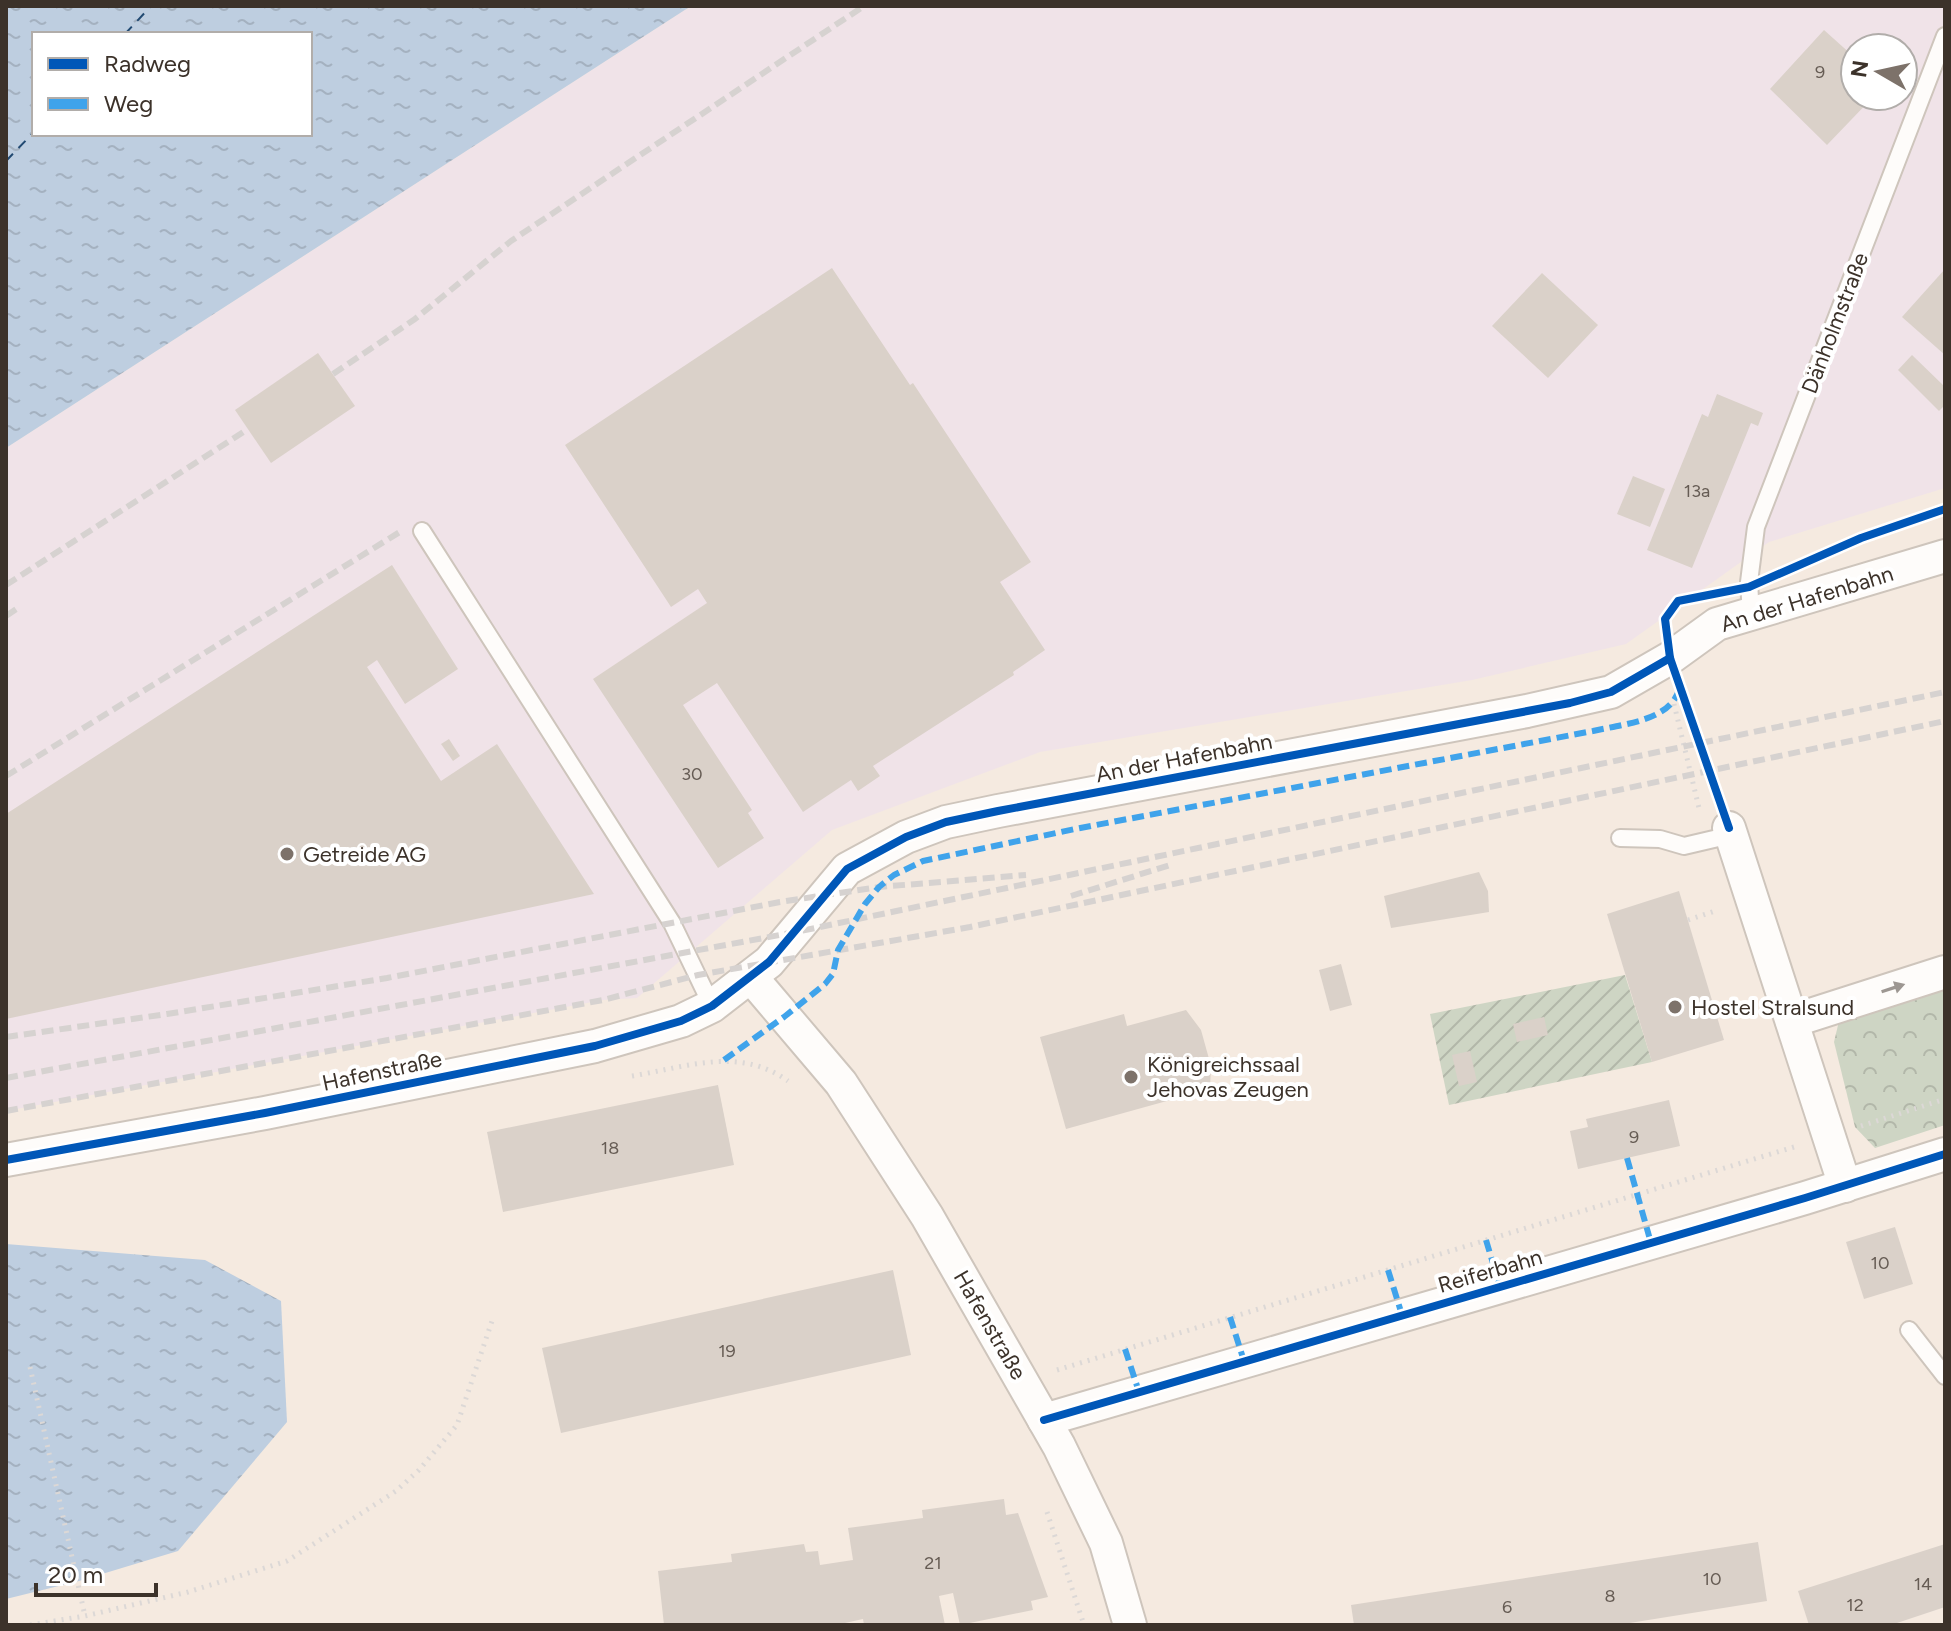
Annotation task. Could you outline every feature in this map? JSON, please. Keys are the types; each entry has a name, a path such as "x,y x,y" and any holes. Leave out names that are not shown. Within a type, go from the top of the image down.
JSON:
{"street":[{"name":"An der Hafenbahn","path":"751,977 769,962 847,869 906,837 946,822 1570,703 1611,692 1670,658 1717,624 1945,556"},
{"path":"1730,831 1845,1186"},
{"path":"1792,1021 1945,972"},
{"name":"Hafenstraße","path":"6,1160 265,1113 595,1046 681,1021 712,1006 751,977 841,1083 927,1216 1044,1420 1106,1543 1130,1625"},
{"name":"Reiferbahn","path":"1044,1420 1945,1154"}],"lane":[{"name":"Dänholmstraße","path":"1751,615 1749,582 1756,527 1945,36"},
{"path":"422,531 672,923 712,1006"},
{"path":"1620,838 1660,839 1684,846 1730,831"},
{"path":"1909,1330 1945,1376"}],"path":[{"path":"1022,1381 1945,1099"},
{"path":"30,1625 85,1616 188,1592 287,1561 396,1491 419,1470 457,1425 493,1318"},
{"path":"30,1367 85,1616"},
{"path":"1045,1508 1084,1625"}],"shaded area":[{"path":"691,6 1945,6 1945,488 1769,542 1626,644 1472,680 1040,752 832,830 637,998 603,1000 6,1111 6,448"}],"green space":[{"path":"1625,975 1652,1062 1449,1105 1430,1014"},
{"path":"1945,980 1945,1125 1875,1148 1855,1127 1834,1042 1839,1021"}],"water":[{"path":"6,6 691,6 6,448"},
{"path":"6,1244 205,1260 281,1301 287,1422 178,1551 6,1599"}],"building":[{"path":"1824,30 1839,43 1839,112 1859,112 1827,145 1770,89"},
{"path":"832,268 910,385 913,383 1031,562 1000,582 1045,650 1013,672 1014,675 873,766 880,776 858,791 851,780 803,812 717,683 683,705 752,810 748,813 764,838 718,868 593,679 707,603 698,589 671,607 565,445"},
{"path":"1945,269 1945,355 1902,317"},
{"path":"1542,273 1598,325 1548,378 1492,326"},
{"path":"318,353 355,406 271,463 235,410"},
{"path":"1912,355 1945,387 1945,405 1939,411 1898,370"},
{"path":"1717,394 1763,413 1758,426 1751,423 1692,568 1647,550 1702,414 1708,417"},
{"path":"1633,476 1665,489 1650,527 1617,514"},
{"name":"Getreide AG","path":"392,565 458,669 405,704 377,660 367,667 441,781 497,744 594,894 6,1019 6,814"},
{"path":"449,739 460,756 453,761 441,744"},
{"path":"1479,872 1488,891 1489,912 1391,928 1384,896"},
{"name":"Hostel Stralsund","path":"1679,891 1724,1040 1652,1062 1607,914"},
{"path":"1341,964 1352,1005 1330,1011 1319,970"},
{"name":"Königreichssaal Jehovas Zeugen","path":"1186,1010 1201,1030 1211,1066 1210,1089 1066,1129 1040,1037 1124,1014 1127,1026"},
{"path":"1544,1017 1548,1035 1517,1042 1513,1024"},
{"path":"1470,1051 1477,1082 1459,1086 1452,1055"},
{"path":"718,1085 734,1165 503,1212 487,1132"},
{"path":"1669,1100 1680,1146 1578,1169 1570,1131 1588,1127 1586,1119"},
{"path":"1895,1227 1913,1284 1864,1299 1846,1242"},
{"path":"893,1270 911,1355 561,1433 542,1348"},
{"path":"1004,1499 1006,1515 1018,1513 1048,1597 1031,1601 1033,1610 960,1625 953,1593 939,1596 945,1625 864,1625 863,1619 836,1625 664,1625 658,1571 732,1562 731,1554 804,1544 806,1552 818,1551 820,1565 853,1560 848,1528 923,1518 922,1510"},
{"path":"1758,1542 1767,1601 1617,1625 1354,1625 1351,1605"},
{"path":"1945,1544 1945,1607 1891,1625 1809,1625 1798,1591"}],"ferry route":[{"path":"127,32 151,6"},
{"path":"6,161 32,134"}],"railway":[{"path":"333,374 415,319 511,241 864,6"},
{"path":"6,585 248,429"},
{"path":"6,776 403,530"},
{"path":"6,616 18,608"},
{"path":"6,1078 796,932 1945,692"},
{"path":"6,1111 603,1000 698,975 970,927 1945,721"},
{"path":"1071,896 1170,865"},
{"path":"6,1037 387,978 780,902 879,887 1026,875"}],"marked path":[{"path":"724,1060 825,984 833,974 838,950 865,904 894,875 923,861 1632,723 1668,707 1680,686"},
{"path":"1627,1158 1651,1243"},
{"path":"1486,1240 1500,1287"},
{"path":"1388,1270 1402,1315"},
{"path":"1230,1317 1244,1361"},
{"path":"1125,1349 1139,1392"}],"cycle path":[{"path":"1729,828 1670,658 1665,619 1678,601 1749,587 1861,538 1945,509"},
{"path":"6,1160 265,1113 595,1046 681,1021 712,1006 769,962 847,869 906,837 946,822 1570,703 1611,692 1670,658"},
{"path":"1044,1420 1805,1198 1945,1154"}],"place":[{"name":"Getreide AG","path":"287,854"},
{"name":"Hostel Stralsund","path":"1675,1007"},
{"name":"Königreichssaal Jehovas Zeugen","path":"1131,1077"}]}
